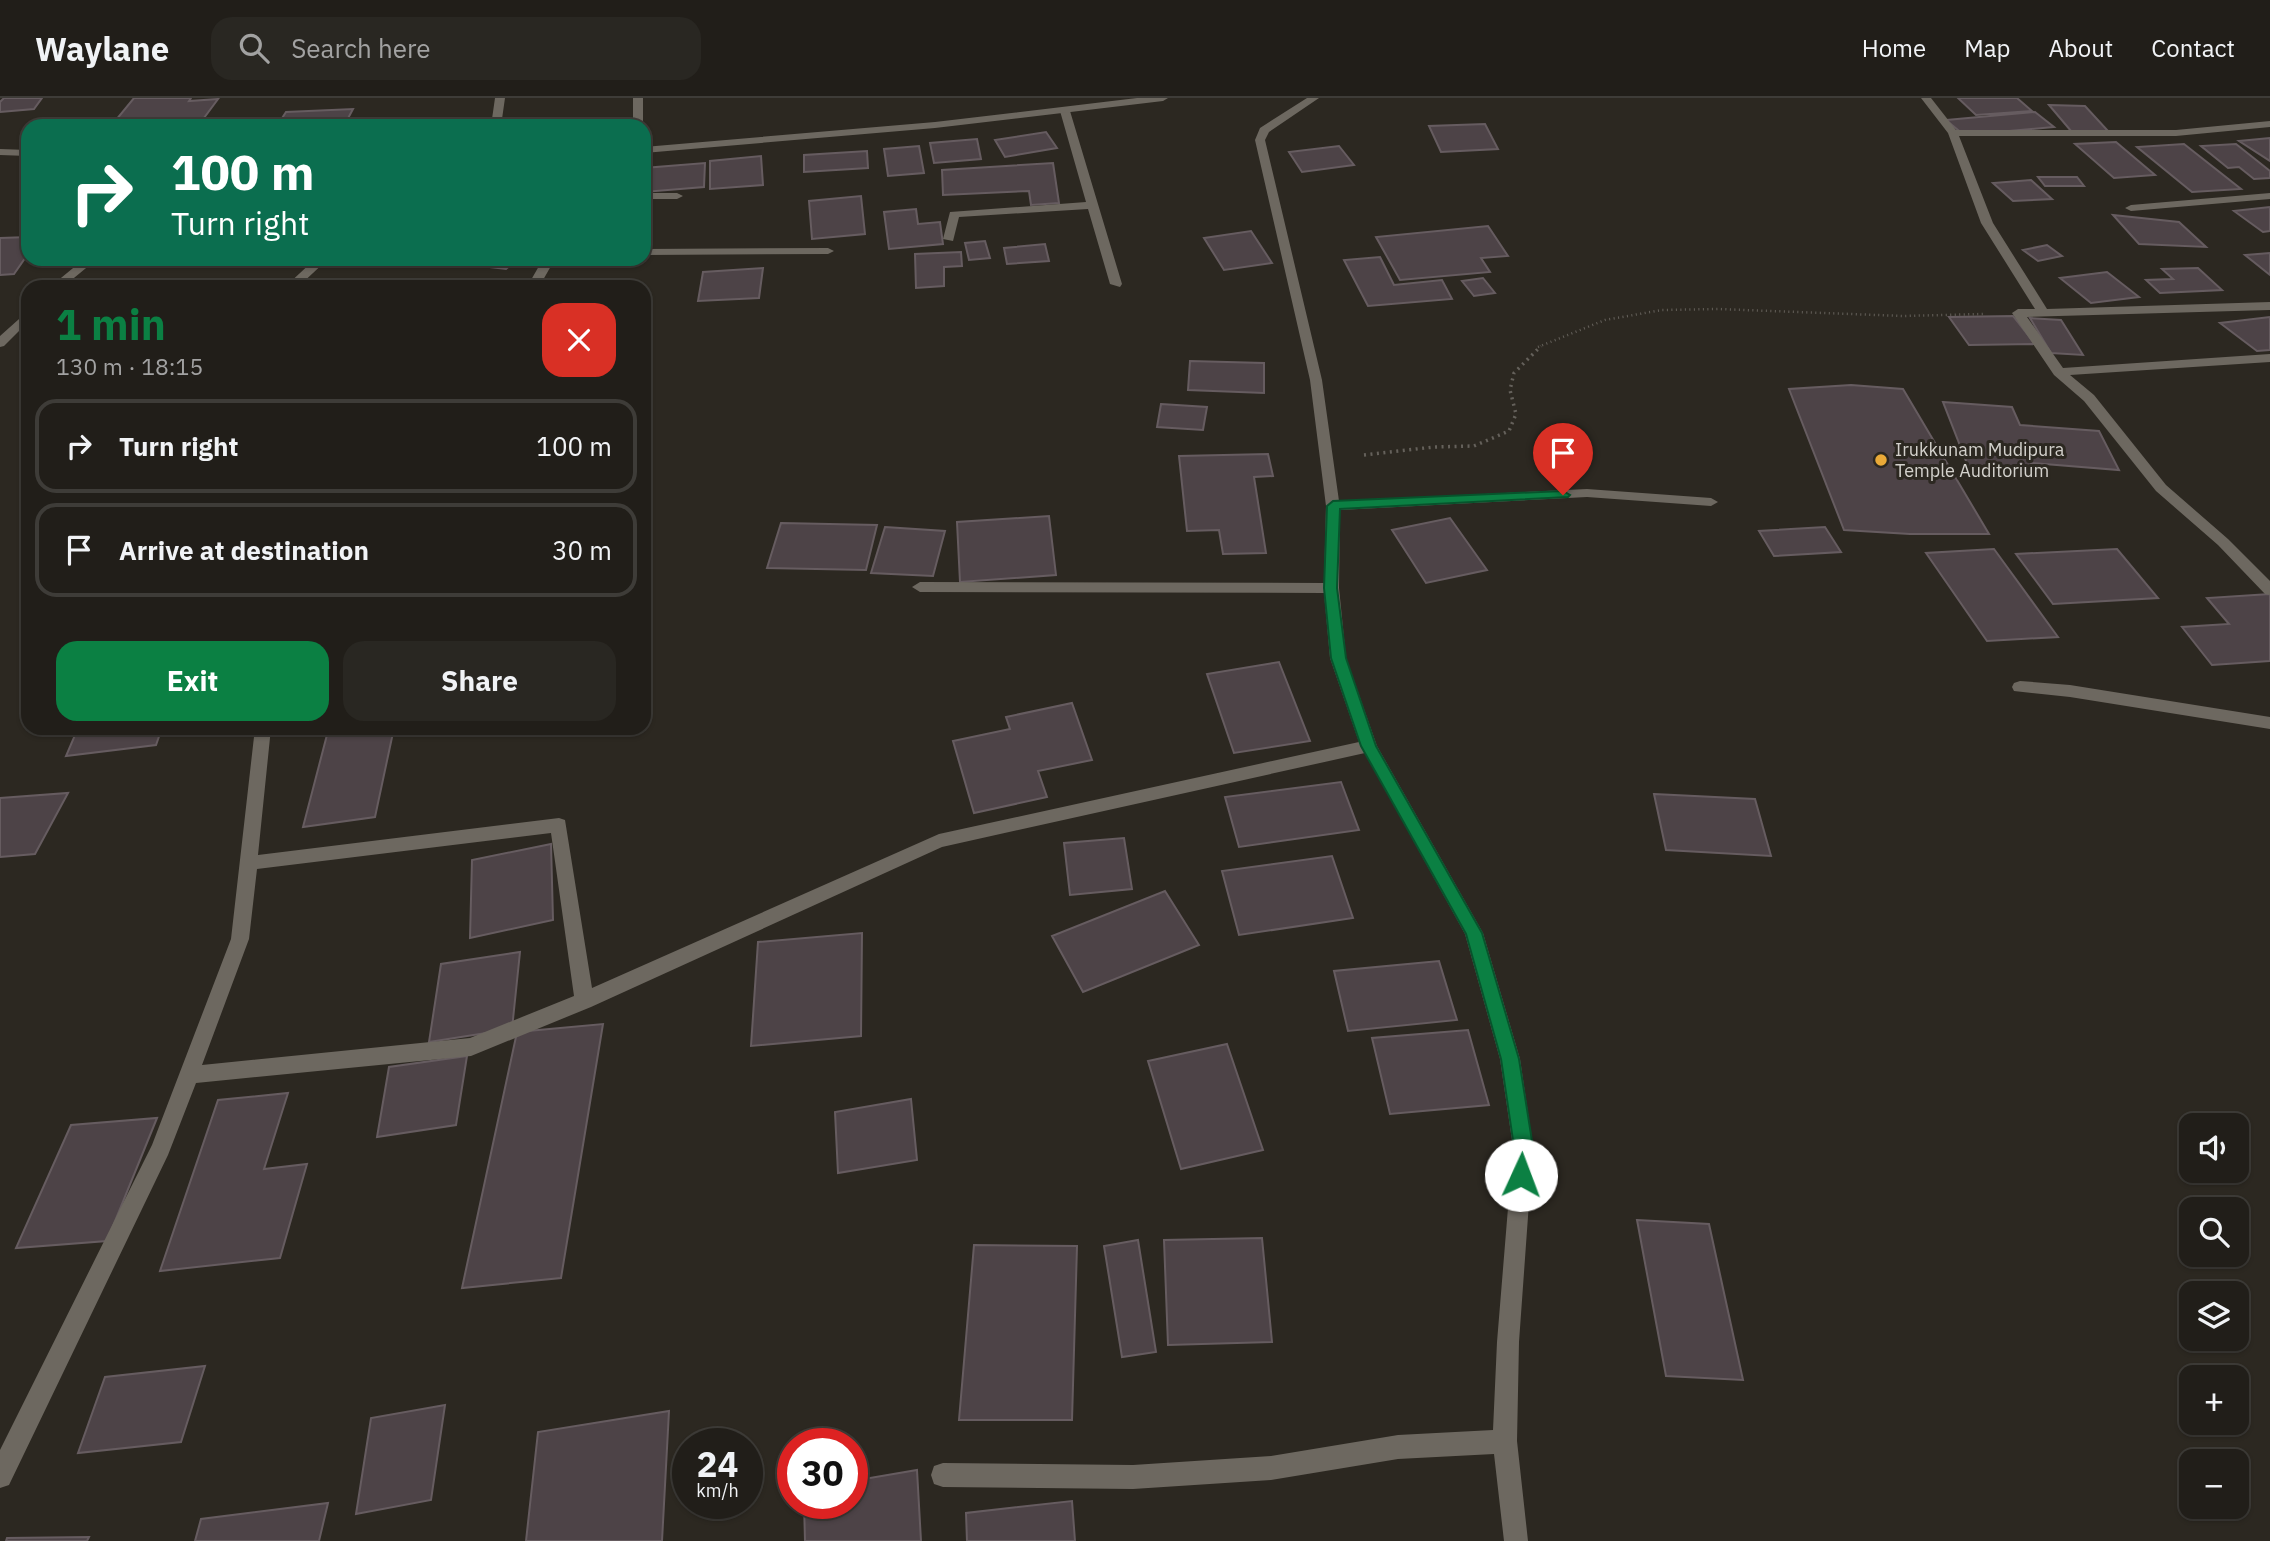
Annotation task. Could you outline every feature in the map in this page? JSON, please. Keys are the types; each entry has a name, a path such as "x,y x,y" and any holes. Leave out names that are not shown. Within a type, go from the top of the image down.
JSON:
{"street":[{"path":"497,119 500,98"},
{"path":"638,98 638,119"},
{"path":"651,149 1065,111 1163,98"},
{"path":"1314,98 1264,130 1260,140 1316,380 1328,457 1333,506 1331,588 1338,658 1369,746 1474,933 1510,1059 1523,1147 1508,1342 1505,1441 1516,1541"},
{"path":"1926,98 1954,133 1987,223 2043,313"},
{"path":"1065,111 1116,284"},
{"path":"1954,133 2176,133 2270,124"},
{"path":"0,152 21,153"},
{"path":"651,196 677,196"},
{"path":"2131,208 2270,196"},
{"path":"949,239 954,214 1093,205"},
{"path":"651,252 828,251"},
{"path":"65,280 82,266"},
{"path":"299,280 314,266"},
{"path":"2018,313 2270,306"},
{"path":"2018,313 2059,372 2089,398 2161,488 2223,542 2270,590"},
{"path":"0,343 21,322"},
{"path":"2059,372 2270,358"},
{"path":"1333,506 1587,493 1711,502"},
{"path":"920,587 1331,588"},
{"path":"2020,687 2070,691 2270,723"},
{"path":"0,1476 161,1148 240,939 262,735"},
{"path":"190,1075 471,1048 584,1001 939,841 1369,746"},
{"path":"249,863 559,825 584,1001"},
{"path":"943,1475 1133,1477 1271,1468 1398,1447 1505,1441"}],"path":[{"path":"1328,457 1474,446 1510,431 1516,414 1510,390 1514,373 1538,347 1605,320 1662,310 1717,309 1903,316 2018,313"}],"building":[{"path":"4,98 42,98 34,109 0,112 0,102"},
{"path":"134,98 191,98 189,101 218,99 203,119 117,119"},
{"path":"1958,98 2017,98 2032,111 1976,115"},
{"path":"2049,105 2085,106 2108,131 2071,131"},
{"path":"353,109 348,119 282,119 286,112"},
{"path":"2035,112 2054,127 1964,135 1946,120"},
{"path":"1485,124 1498,149 1441,152 1429,126"},
{"path":"1046,132 1057,148 1005,157 995,140"},
{"path":"2270,138 2270,161 2239,141"},
{"path":"977,139 981,159 934,163 930,143"},
{"path":"2116,142 2155,175 2114,178 2075,144"},
{"path":"2184,144 2241,189 2192,192 2137,147"},
{"path":"2236,144 2270,171 2270,178 2254,179 2239,167 2228,168 2201,146"},
{"path":"919,146 924,173 888,176 884,149"},
{"path":"1339,146 1354,165 1302,172 1289,152"},
{"path":"867,151 868,168 804,172 804,155"},
{"path":"761,156 763,185 710,189 710,161"},
{"path":"705,163 704,187 651,191 651,167"},
{"path":"1053,163 1059,203 1031,205 1029,191 943,195 942,170"},
{"path":"2038,177 2077,177 2084,186 2045,186"},
{"path":"2031,180 2052,199 2013,201 1993,183"},
{"path":"861,196 865,234 812,239 809,201"},
{"path":"2270,207 2270,231 2263,232 2234,211"},
{"path":"916,209 918,224 940,222 943,244 889,249 884,212"},
{"path":"2113,215 2179,222 2206,247 2139,244"},
{"path":"1488,226 1508,256 1481,258 1490,272 1400,280 1376,237"},
{"path":"1251,231 1272,263 1224,270 1204,238"},
{"path":"21,237 21,264 14,274 0,275 0,238"},
{"path":"985,241 990,258 969,260 965,243"},
{"path":"1045,244 1049,261 1007,264 1004,248"},
{"path":"2047,245 2062,256 2038,261 2023,250"},
{"path":"961,252 962,266 944,267 944,286 916,288 915,254"},
{"path":"2270,253 2270,275 2245,255"},
{"path":"1380,257 1394,285 1442,280 1452,299 1368,306 1344,260"},
{"path":"481,266 509,266 506,269"},
{"path":"763,268 759,298 698,301 703,272"},
{"path":"2198,268 2222,290 2160,293 2146,280 2173,279 2162,269"},
{"path":"2107,272 2139,297 2091,303 2060,278"},
{"path":"1483,278 1495,293 1474,296 1462,281"},
{"path":"2013,316 2035,344 1969,345 1949,317"},
{"path":"2270,317 2270,350 2257,351 2220,323"},
{"path":"2030,318 2061,320 2083,355 2051,353"},
{"path":"1190,361 1264,363 1264,393 1188,390"},
{"name":"Irukkunam Mudipura Temple Auditorium","path":"1851,385 1903,389 1989,534 1910,534 1844,530 1789,389"},
{"path":"1943,402 2012,407 2020,425 2099,431 2119,470 2031,463 2035,471 1968,466"},
{"path":"1161,404 1207,407 1203,430 1157,427"},
{"path":"1268,454 1273,476 1254,477 1266,553 1223,554 1219,530 1187,531 1179,456"},
{"path":"1049,516 1056,575 960,582 957,522"},
{"path":"1450,518 1487,570 1426,583 1392,530"},
{"path":"781,523 877,525 866,570 767,568"},
{"path":"885,527 945,531 933,576 871,573"},
{"path":"1825,527 1841,552 1774,556 1759,531"},
{"path":"1994,549 2058,637 1987,641 1926,553"},
{"path":"2117,549 2158,598 2053,604 2016,554"},
{"path":"2270,594 2270,661 2212,665 2182,627 2229,624 2207,598"},
{"path":"1279,662 1310,741 1234,753 1207,674"},
{"path":"1072,703 1092,760 1038,771 1047,797 974,813 953,741 1010,729 1006,717"},
{"path":"75,735 160,735 156,745 66,756"},
{"path":"327,735 393,735 375,817 303,827"},
{"path":"1341,782 1359,830 1239,847 1225,797"},
{"path":"68,793 35,854 0,857 0,798"},
{"path":"1654,794 1755,799 1771,856 1666,850"},
{"path":"1124,838 1132,889 1070,895 1064,843"},
{"path":"551,844 553,920 470,938 472,860"},
{"path":"1332,856 1353,918 1239,935 1222,871"},
{"path":"1165,891 1199,945 1083,992 1052,936"},
{"path":"862,933 861,1036 751,1046 758,942"},
{"path":"520,952 512,1029 429,1042 441,964"},
{"path":"1439,961 1457,1020 1348,1031 1334,971"},
{"path":"603,1024 561,1278 462,1288 517,1032"},
{"path":"1468,1030 1489,1105 1390,1114 1372,1038"},
{"path":"1227,1044 1263,1150 1181,1169 1148,1061"},
{"path":"467,1056 456,1125 377,1137 389,1067"},
{"path":"288,1093 264,1169 307,1164 280,1258 160,1271 218,1100"},
{"path":"911,1099 917,1160 838,1173 835,1112"},
{"path":"157,1118 107,1241 16,1248 71,1125"},
{"path":"1637,1220 1709,1224 1743,1380 1666,1376"},
{"path":"1262,1238 1272,1342 1168,1345 1164,1240"},
{"path":"1138,1240 1156,1352 1122,1357 1104,1246"},
{"path":"974,1245 1077,1246 1072,1420 959,1420"},
{"path":"205,1366 181,1442 78,1453 105,1377"},
{"path":"445,1405 431,1500 356,1514 371,1418"},
{"path":"669,1411 662,1541 526,1541 538,1432"},
{"path":"917,1470 921,1541 805,1541 804,1519 868,1519 868,1478"},
{"path":"1072,1501 1075,1541 967,1541 966,1513"},
{"path":"328,1503 319,1541 195,1541 201,1519"},
{"path":"89,1537 87,1541 6,1541 7,1538"}],"place":[{"name":"Irukkunam Mudipura Temple Auditorium","path":"1881,460"}],"route":[{"path":"1521,1175 1523,1147 1510,1059 1474,933 1369,746 1338,658 1331,588 1333,506 1563,495"}]}
